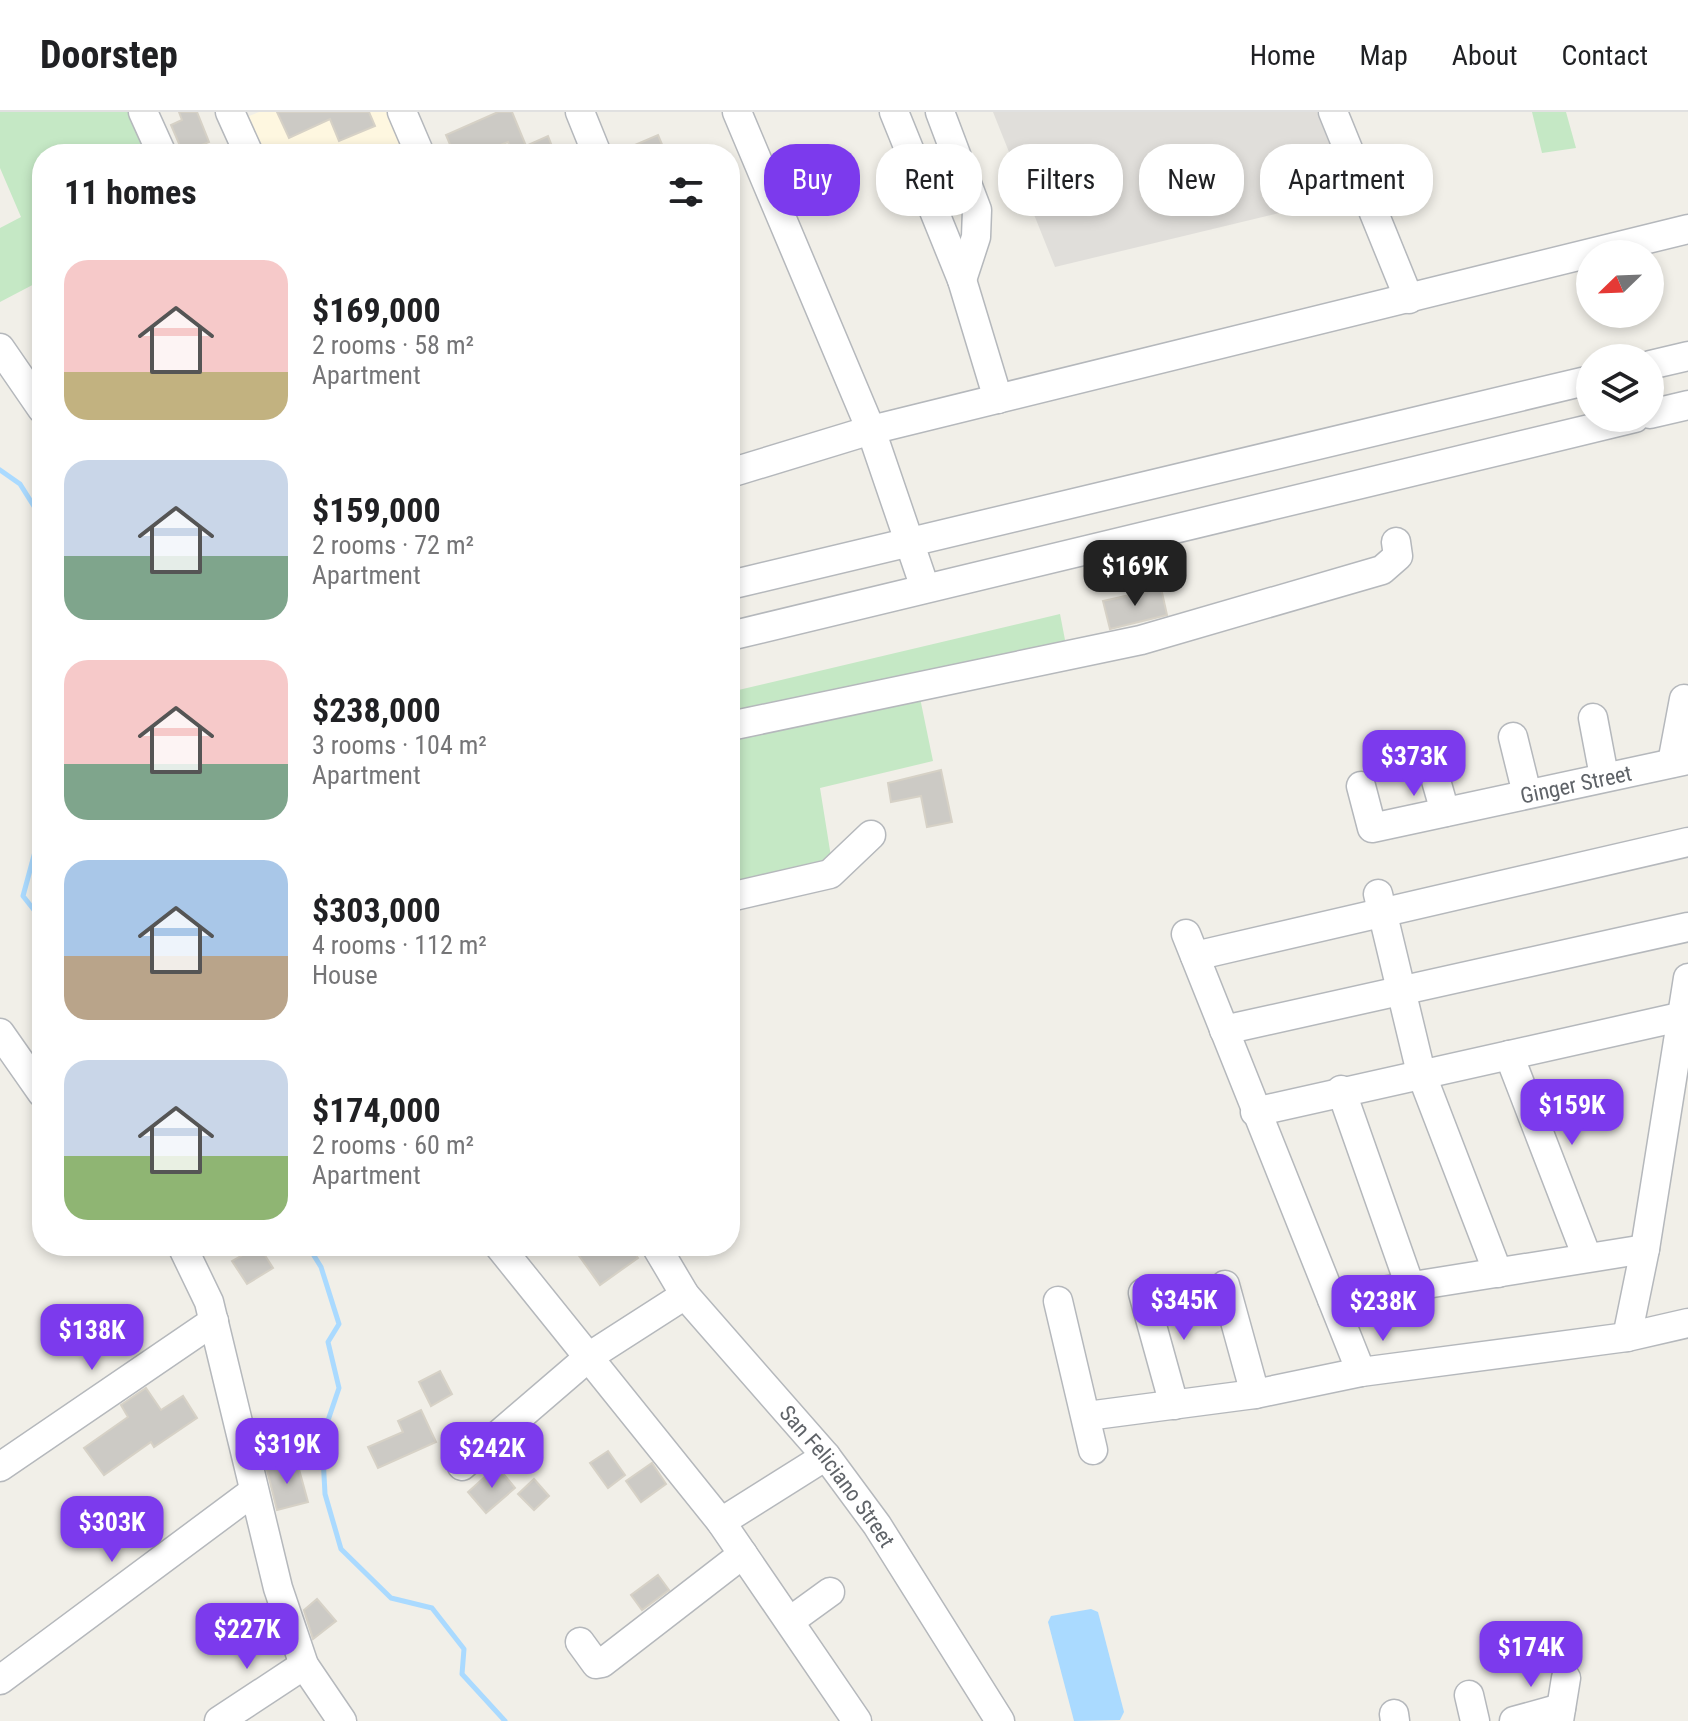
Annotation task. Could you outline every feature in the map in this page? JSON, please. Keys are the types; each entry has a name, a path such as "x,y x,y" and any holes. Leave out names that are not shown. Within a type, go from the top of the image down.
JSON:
{"street":[{"path":"143,112 157,144"},
{"path":"230,112 244,144"},
{"path":"402,112 416,144"},
{"path":"580,112 593,144"},
{"path":"737,112 871,430 907,544 925,588"},
{"path":"894,112 962,280 998,399"},
{"path":"940,112 977,210 976,237 962,280"},
{"path":"1333,112 1409,299"},
{"path":"740,470 871,430 1688,229"},
{"path":"0,348 32,394"},
{"path":"1664,362 1688,356"},
{"path":"740,583 1576,383"},
{"path":"1664,411 1688,405"},
{"path":"740,634 1577,432"},
{"path":"740,724 1141,640 1382,570 1398,556 1396,542"},
{"path":"1680,761 1684,699"},
{"path":"1593,718 1604,776"},
{"path":"1513,737 1527,794"},
{"name":"Ginger Street","path":"1361,786 1372,828 1680,761"},
{"path":"1433,770 1445,812"},
{"path":"740,895 830,874 871,835"},
{"path":"1361,1372 1190,945 1688,842"},
{"path":"1380,904 1421,1073 1498,1273"},
{"path":"1224,1030 1688,927"},
{"path":"1627,1337 1645,1249 1688,978"},
{"path":"1255,1112 1341,1090 1684,1016"},
{"path":"0,1033 32,1079"},
{"path":"1509,1055 1587,1257"},
{"path":"1341,1090 1410,1286"},
{"path":"1332,1299 1645,1249"},
{"path":"187,1256 209,1302 278,1588 304,1665 342,1721"},
{"path":"507,1256 721,1522 790,1621 842,1715"},
{"name":"San Feliciano Street","path":"662,1256 685,1295 826,1456 877,1525 1000,1721"},
{"path":"1225,1285 1255,1394"},
{"path":"1143,1293 1174,1405"},
{"path":"462,1466 590,1356 685,1295"},
{"path":"1058,1301 1093,1450"},
{"path":"0,1467 214,1321"},
{"path":"1087,1416 1255,1394 1361,1372 1627,1337 1688,1323"},
{"path":"721,1522 826,1456"},
{"path":"0,1680 254,1491"},
{"path":"580,1642 596,1664 602,1663 743,1554"},
{"path":"790,1621 830,1592"},
{"path":"219,1721 304,1665"},
{"path":"1514,1721 1560,1714 1566,1678"}],"shaded area":[{"path":"259,112 388,112 402,144 253,144 242,119"},
{"path":"993,112 1317,112 1330,144 1260,144 1260,216 1267,216 1055,267 1035,216 1123,216 1123,144 1006,144"}],"green space":[{"path":"0,112 128,112 141,144 32,144 32,285 0,302 0,228 21,217 0,168"},
{"path":"1532,112 1566,112 1576,148 1542,153"},
{"path":"1060,614 1066,645 740,717 740,690"},
{"path":"920,698 933,761 820,788 832,863 740,883 740,736"}],"water":[{"path":"1091,1609 1098,1612 1124,1712 1120,1720 1074,1721 1048,1622 1051,1616"}],"building":[{"path":"179,112 197,112 209,142 179,144 171,125 182,120"},
{"path":"277,112 369,112 375,126 339,141 330,119 289,138"},
{"path":"498,112 512,112 525,144 450,144 446,135"},
{"path":"658,135 662,144 637,144"},
{"path":"548,136 551,144 530,144"},
{"path":"1161,588 1167,615 1110,629 1103,601"},
{"path":"941,770 952,822 927,827 921,796 891,802 888,783"},
{"path":"241,1256 265,1256 273,1268 247,1284 232,1261"},
{"path":"579,1256 637,1256 638,1258 600,1285"},
{"path":"440,1371 452,1394 431,1406 419,1382"},
{"path":"146,1388 161,1410 183,1396 197,1418 154,1447 151,1442 104,1475 84,1448 128,1417 121,1405"},
{"path":"421,1410 436,1442 378,1468 368,1447 403,1432 398,1421"},
{"path":"608,1451 625,1475 608,1488 590,1463"},
{"path":"297,1462 308,1502 277,1510 267,1470"},
{"path":"652,1463 666,1484 641,1502 626,1481"},
{"path":"497,1466 515,1488 486,1513 468,1492"},
{"path":"534,1479 549,1496 534,1510 518,1494"},
{"path":"658,1575 669,1590 642,1610 631,1595"},
{"path":"317,1599 336,1621 313,1639 304,1610"}],"waterway":[{"path":"0,470 20,484 32,503"},
{"path":"32,863 23,896 32,907"},
{"path":"314,1256 321,1267 339,1324 328,1342 339,1388 322,1438 325,1494 341,1549 391,1598 432,1608 464,1649 462,1674 505,1721"}]}
